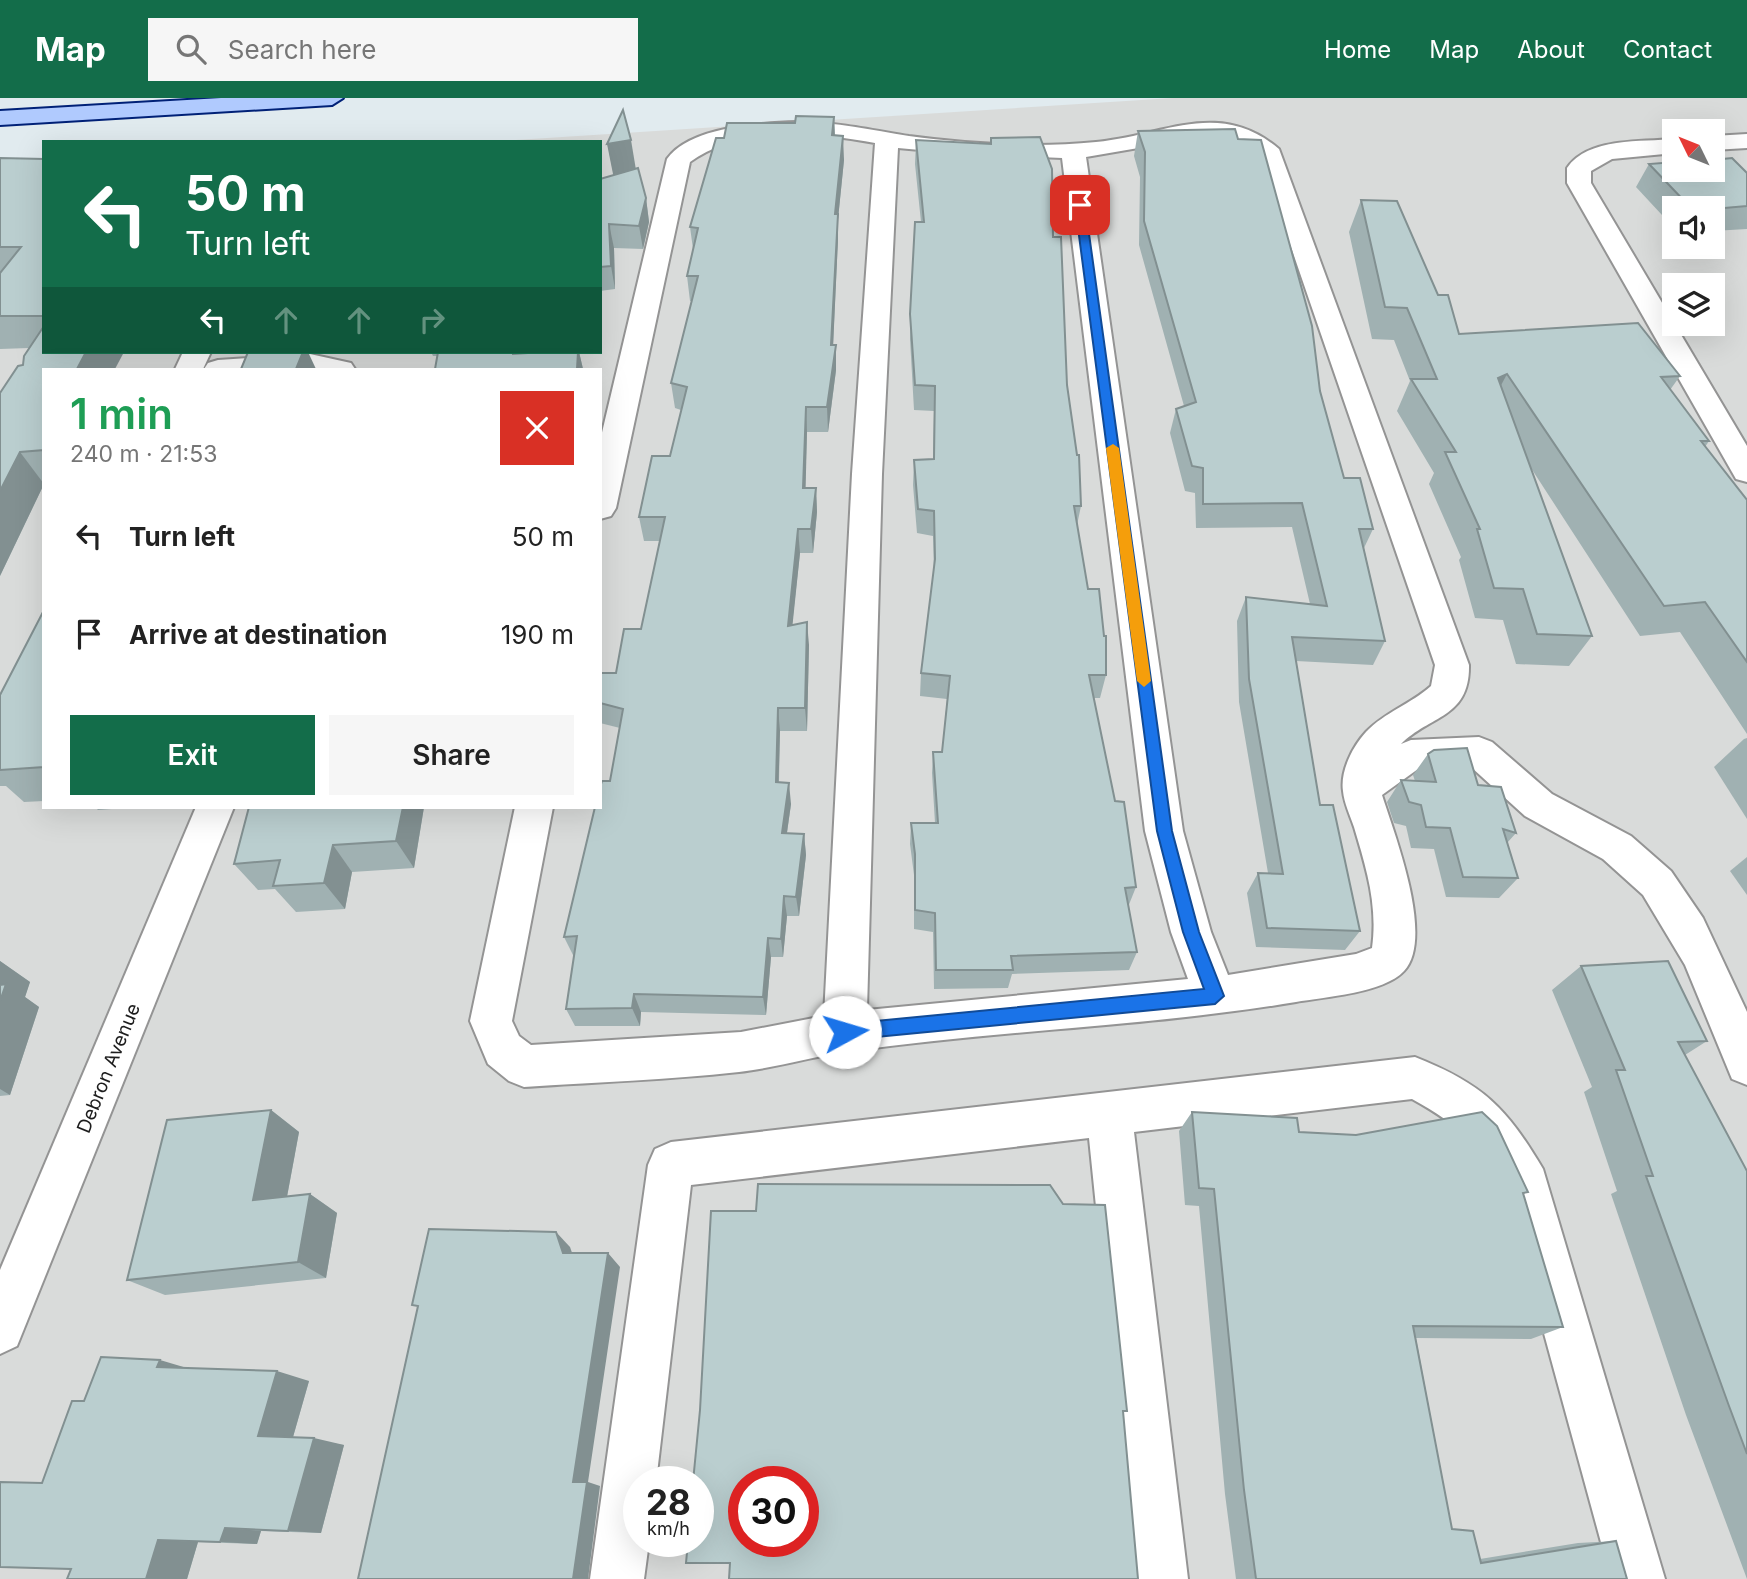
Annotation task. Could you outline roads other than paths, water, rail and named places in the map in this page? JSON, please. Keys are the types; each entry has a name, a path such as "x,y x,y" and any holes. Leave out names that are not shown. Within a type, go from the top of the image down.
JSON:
{"street":[{"path":"0,118 332,98"},
{"path":"534,809 491,1021 503,1050 524,1066 741,1052 845,1032 1215,996 1356,973 1381,965 1391,957 1394,935 1390,879 1361,789 1365,764 1377,744 1395,727 1428,710 1444,696 1452,683 1452,665 1271,154 1250,135 1219,128 1073,150 1002,149 887,140 836,130 760,132 712,139 690,148 679,159 602,499"},
{"path":"845,1032 860,602 874,310 887,140"},
{"path":"1726,142 1747,141"},
{"path":"1662,148 1596,156 1579,168 1579,183 1747,472"},
{"path":"1073,150 1164,831 1191,932 1215,996"},
{"path":"230,368 287,363 339,363"},
{"path":"1361,789 1411,755 1479,752 1548,811 1611,841 1642,866 1668,900 1701,955 1747,1064"},
{"name":"Debron Avenue","path":"0,1329 214,809"},
{"path":"617,1579 671,1165 1415,1078 1464,1104 1500,1139 1527,1185 1638,1579"},
{"path":"1109,1114 1161,1579"}]}
